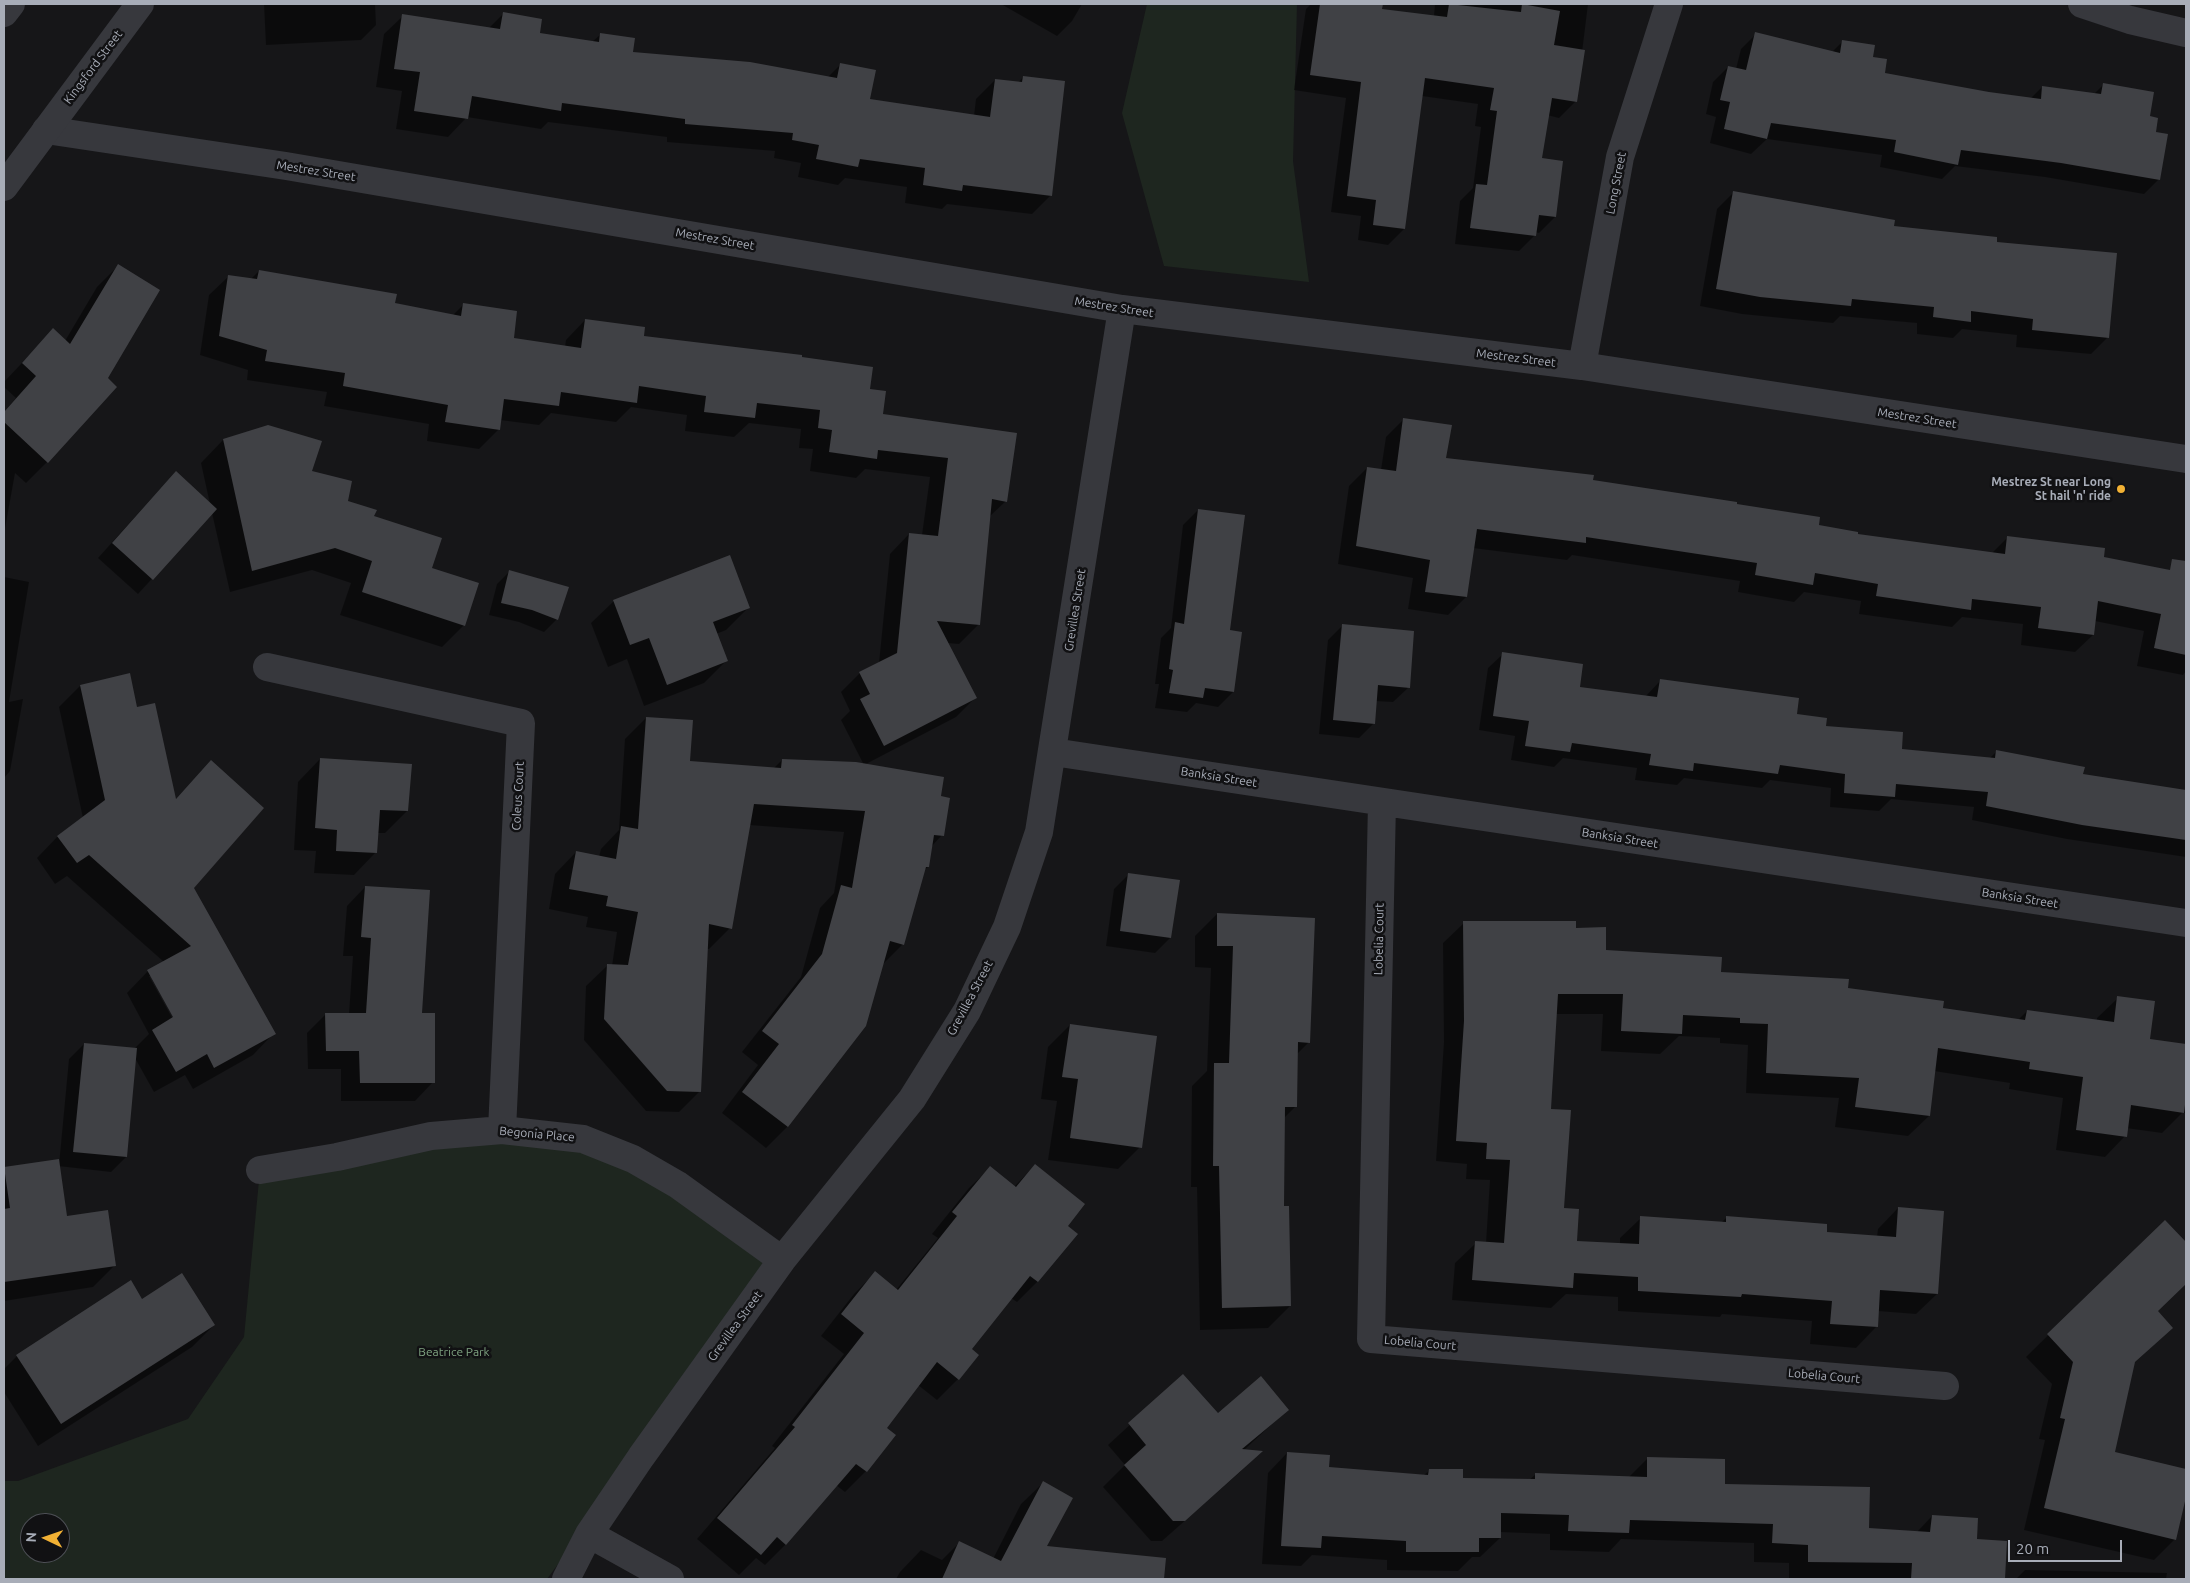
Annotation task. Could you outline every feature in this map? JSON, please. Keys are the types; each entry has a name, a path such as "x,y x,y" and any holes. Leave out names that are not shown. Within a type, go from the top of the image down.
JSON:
{"street":[{"path":"4,13 10,4"},
{"name":"Kingsford Street","path":"4,187 140,4"},
{"name":"Long Street","path":"1582,366 1620,157 1668,4"},
{"path":"2082,4 2130,20 2186,33"},
{"name":"Mestrez Street","path":"46,130 286,166 1122,309 1582,366 2186,459"},
{"name":"Grevillea Street","path":"566,1579 589,1534 641,1457 782,1260 912,1099 967,1011 1006,927 1039,832 1122,309"},
{"name":"Coleus Court","path":"267,667 521,723 502,1130"},
{"name":"Banksia Street","path":"1053,752 2186,923"},
{"name":"Lobelia Court","path":"1382,802 1371,1339 1945,1386"},
{"name":"Begonia Place","path":"260,1170 337,1157 431,1136 502,1130 583,1139 633,1159 678,1185 782,1260"},
{"path":"589,1534 670,1579"}],"green space":[{"path":"1147,4 1297,4 1293,161 1309,282 1164,266 1122,113"},
{"name":"Beatrice Park","path":"502,1130 633,1159 792,1249 547,1579 4,1579 4,1481 18,1481 188,1419 244,1337 260,1170"}],"building":[{"path":"1320,4 1383,4 1382,9 1447,17 1449,4 1521,12 1522,4 1560,11 1554,45 1585,50 1577,102 1552,98 1542,158 1563,161 1556,217 1539,215 1536,236 1470,228 1476,184 1487,185 1497,111 1490,110 1494,88 1425,78 1405,229 1373,225 1376,200 1347,196 1361,82 1310,75"},
{"path":"503,12 542,19 540,33 599,42 600,33 635,38 633,52 750,62 837,78 840,63 876,70 870,99 990,117 995,79 1022,82 1023,76 1065,81 1052,196 963,185 962,191 923,185 925,168 860,159 858,167 816,159 819,145 792,140 793,133 685,124 685,119 562,103 561,111 472,96 468,119 414,111 420,72 394,69 402,14 500,29"},
{"path":"1755,32 1840,53 1842,40 1875,45 1873,57 1887,59 1885,73 1989,92 2041,99 2042,86 2101,94 2103,83 2154,92 2150,116 2158,118 2156,132 2168,134 2160,180 2061,163 1961,150 1958,165 1894,152 1896,140 1771,123 1767,139 1724,129 1730,102 1720,100 1728,66 1746,70"},
{"path":"1733,191 1895,220 1894,226 1997,237 1997,242 2117,253 2109,338 2032,330 2033,319 1971,311 1971,322 1933,317 1934,307 1852,299 1851,306 1760,297 1716,289"},
{"path":"118,264 160,290 108,378 117,387 48,463 4,422 4,412 36,376 22,363 53,328 70,344"},
{"path":"259,270 397,294 395,303 461,316 463,303 517,311 514,338 581,348 585,319 645,327 644,336 802,355 802,357 873,367 870,389 886,391 883,414 1017,433 1007,502 992,499 980,625 937,621 977,698 884,746 860,699 870,694 859,672 897,653 909,533 938,536 948,458 878,450 877,459 829,452 832,430 818,428 820,410 757,403 755,418 704,412 706,396 639,386 637,403 561,392 559,406 504,399 500,430 445,422 448,405 343,386 345,373 265,361 267,350 219,336 228,275 257,279"},
{"path":"1403,418 1452,425 1446,458 1594,475 1593,480 1820,517 1819,525 1858,532 1858,534 2005,554 2007,536 2105,548 2104,557 2170,570 2172,559 2186,561 2186,655 2154,648 2161,614 2098,601 2094,635 2038,628 2041,607 1972,599 1971,610 1876,596 1878,584 1815,573 1813,585 1755,575 1757,563 1586,537 1586,543 1477,529 1467,597 1425,592 1430,560 1356,546 1367,467 1396,471"},
{"path":"268,425 322,441 312,471 352,481 348,501 377,510 374,516 442,538 432,568 479,583 465,626 362,592 372,561 335,548 252,571 223,439"},
{"path":"176,471 217,509 153,580 112,543"},
{"path":"1198,509 1245,515 1230,630 1242,632 1234,692 1205,688 1203,698 1169,693 1173,670 1169,669 1175,622 1184,624"},
{"path":"730,555 750,608 713,622 728,661 667,685 649,638 630,645 613,600"},
{"path":"509,570 569,587 558,620 532,610 501,603"},
{"path":"1342,624 1414,631 1410,688 1378,685 1375,724 1333,720"},
{"path":"1502,652 1583,664 1580,687 1657,697 1660,679 1799,698 1797,714 1827,718 1826,726 1903,732 1902,749 1995,758 1996,750 2085,767 2083,774 2186,790 2186,840 2082,825 1986,806 1988,792 1896,784 1895,797 1844,793 1845,774 1780,765 1778,774 1694,763 1693,771 1649,765 1651,754 1572,743 1570,752 1525,746 1529,721 1493,716"},
{"path":"130,673 137,707 155,703 176,799 211,760 264,808 194,888 276,1034 214,1068 207,1054 176,1072 152,1030 173,1017 147,970 191,946 89,855 77,863 57,836 105,800 80,685"},
{"path":"646,717 693,720 690,761 781,768 782,759 856,762 944,777 941,796 950,798 944,836 934,835 929,867 926,867 904,945 890,941 866,1026 788,1127 742,1092 779,1044 762,1031 822,954 841,885 852,888 865,811 754,804 732,929 709,924 701,1092 667,1091 604,1019 607,964 628,965 638,912 606,906 608,896 569,889 576,851 616,859 621,826 638,829"},
{"path":"320,758 412,764 408,811 380,810 377,853 336,851 337,830 315,828"},
{"path":"1128,873 1180,880 1171,938 1120,931"},
{"path":"365,886 430,890 422,1013 435,1013 435,1083 360,1083 359,1051 326,1051 325,1013 366,1013 371,938 361,937"},
{"path":"1217,913 1315,918 1310,1043 1298,1042 1297,1107 1285,1107 1284,1206 1289,1206 1291,1306 1222,1308 1219,1166 1213,1166 1214,1063 1229,1063 1233,946 1217,946"},
{"path":"1463,921 1576,921 1576,928 1606,927 1606,950 1722,957 1721,972 1849,979 1848,988 1944,1001 1943,1008 2025,1020 2027,1010 2114,1022 2117,996 2155,1001 2150,1039 2186,1044 2186,1097 2184,1113 2131,1105 2127,1137 2076,1130 2083,1077 2029,1069 2030,1062 1938,1048 1930,1116 1855,1107 1859,1078 1766,1073 1768,1024 1740,1023 1740,1018 1683,1015 1682,1034 1621,1031 1623,994 1558,994 1551,1109 1571,1110 1564,1208 1579,1209 1577,1241 1639,1244 1640,1216 1726,1222 1726,1216 1827,1224 1827,1232 1896,1237 1898,1207 1944,1211 1938,1294 1880,1290 1878,1327 1830,1324 1832,1301 1742,1294 1741,1297 1638,1291 1638,1277 1574,1273 1573,1288 1472,1280 1475,1241 1504,1243 1510,1160 1486,1159 1487,1143 1456,1141 1464,1021"},
{"path":"1070,1024 1157,1036 1142,1148 1070,1138 1078,1079 1062,1077"},
{"path":"84,1043 137,1048 127,1157 73,1152"},
{"path":"59,1159 67,1216 108,1210 116,1266 4,1282 4,1209 10,1208 4,1167"},
{"path":"1035,1164 1085,1204 1068,1226 1078,1234 1038,1282 1030,1276 972,1349 979,1355 959,1380 937,1362 887,1428 896,1435 867,1472 856,1464 786,1545 777,1537 761,1555 717,1518 795,1427 792,1425 864,1333 841,1314 875,1271 898,1290 957,1216 952,1212 990,1166 1016,1187"},
{"path":"2165,1220 2186,1242 2186,1284 2158,1311 2173,1328 2135,1362 2115,1452 2186,1469 2186,1497 2176,1540 2044,1508 2065,1419 2060,1418 2073,1362 2047,1334"},
{"path":"182,1273 215,1325 61,1424 16,1355 131,1280 142,1299"},
{"path":"1183,1374 1218,1413 1261,1376 1289,1410 1242,1449 1263,1451 1185,1521 1173,1521 1124,1465 1146,1445 1128,1423"},
{"path":"1287,1452 1330,1455 1329,1467 1428,1475 1429,1469 1463,1469 1463,1478 1535,1479 1535,1473 1647,1477 1647,1457 1725,1459 1725,1484 1870,1487 1869,1528 1930,1532 1932,1515 1978,1518 1977,1539 2007,1541 2005,1579 1911,1579 1912,1563 1808,1562 1808,1545 1772,1543 1773,1524 1630,1520 1629,1533 1568,1531 1569,1515 1501,1513 1501,1538 1479,1538 1479,1552 1406,1552 1406,1541 1322,1536 1321,1548 1281,1546"},
{"path":"1043,1481 1073,1498 1047,1546 1166,1558 1164,1579 942,1579 959,1541 1001,1561"}],"place":[{"name":"Mestrez St near Long St hail 'n' ride","path":"2121,489"}]}
